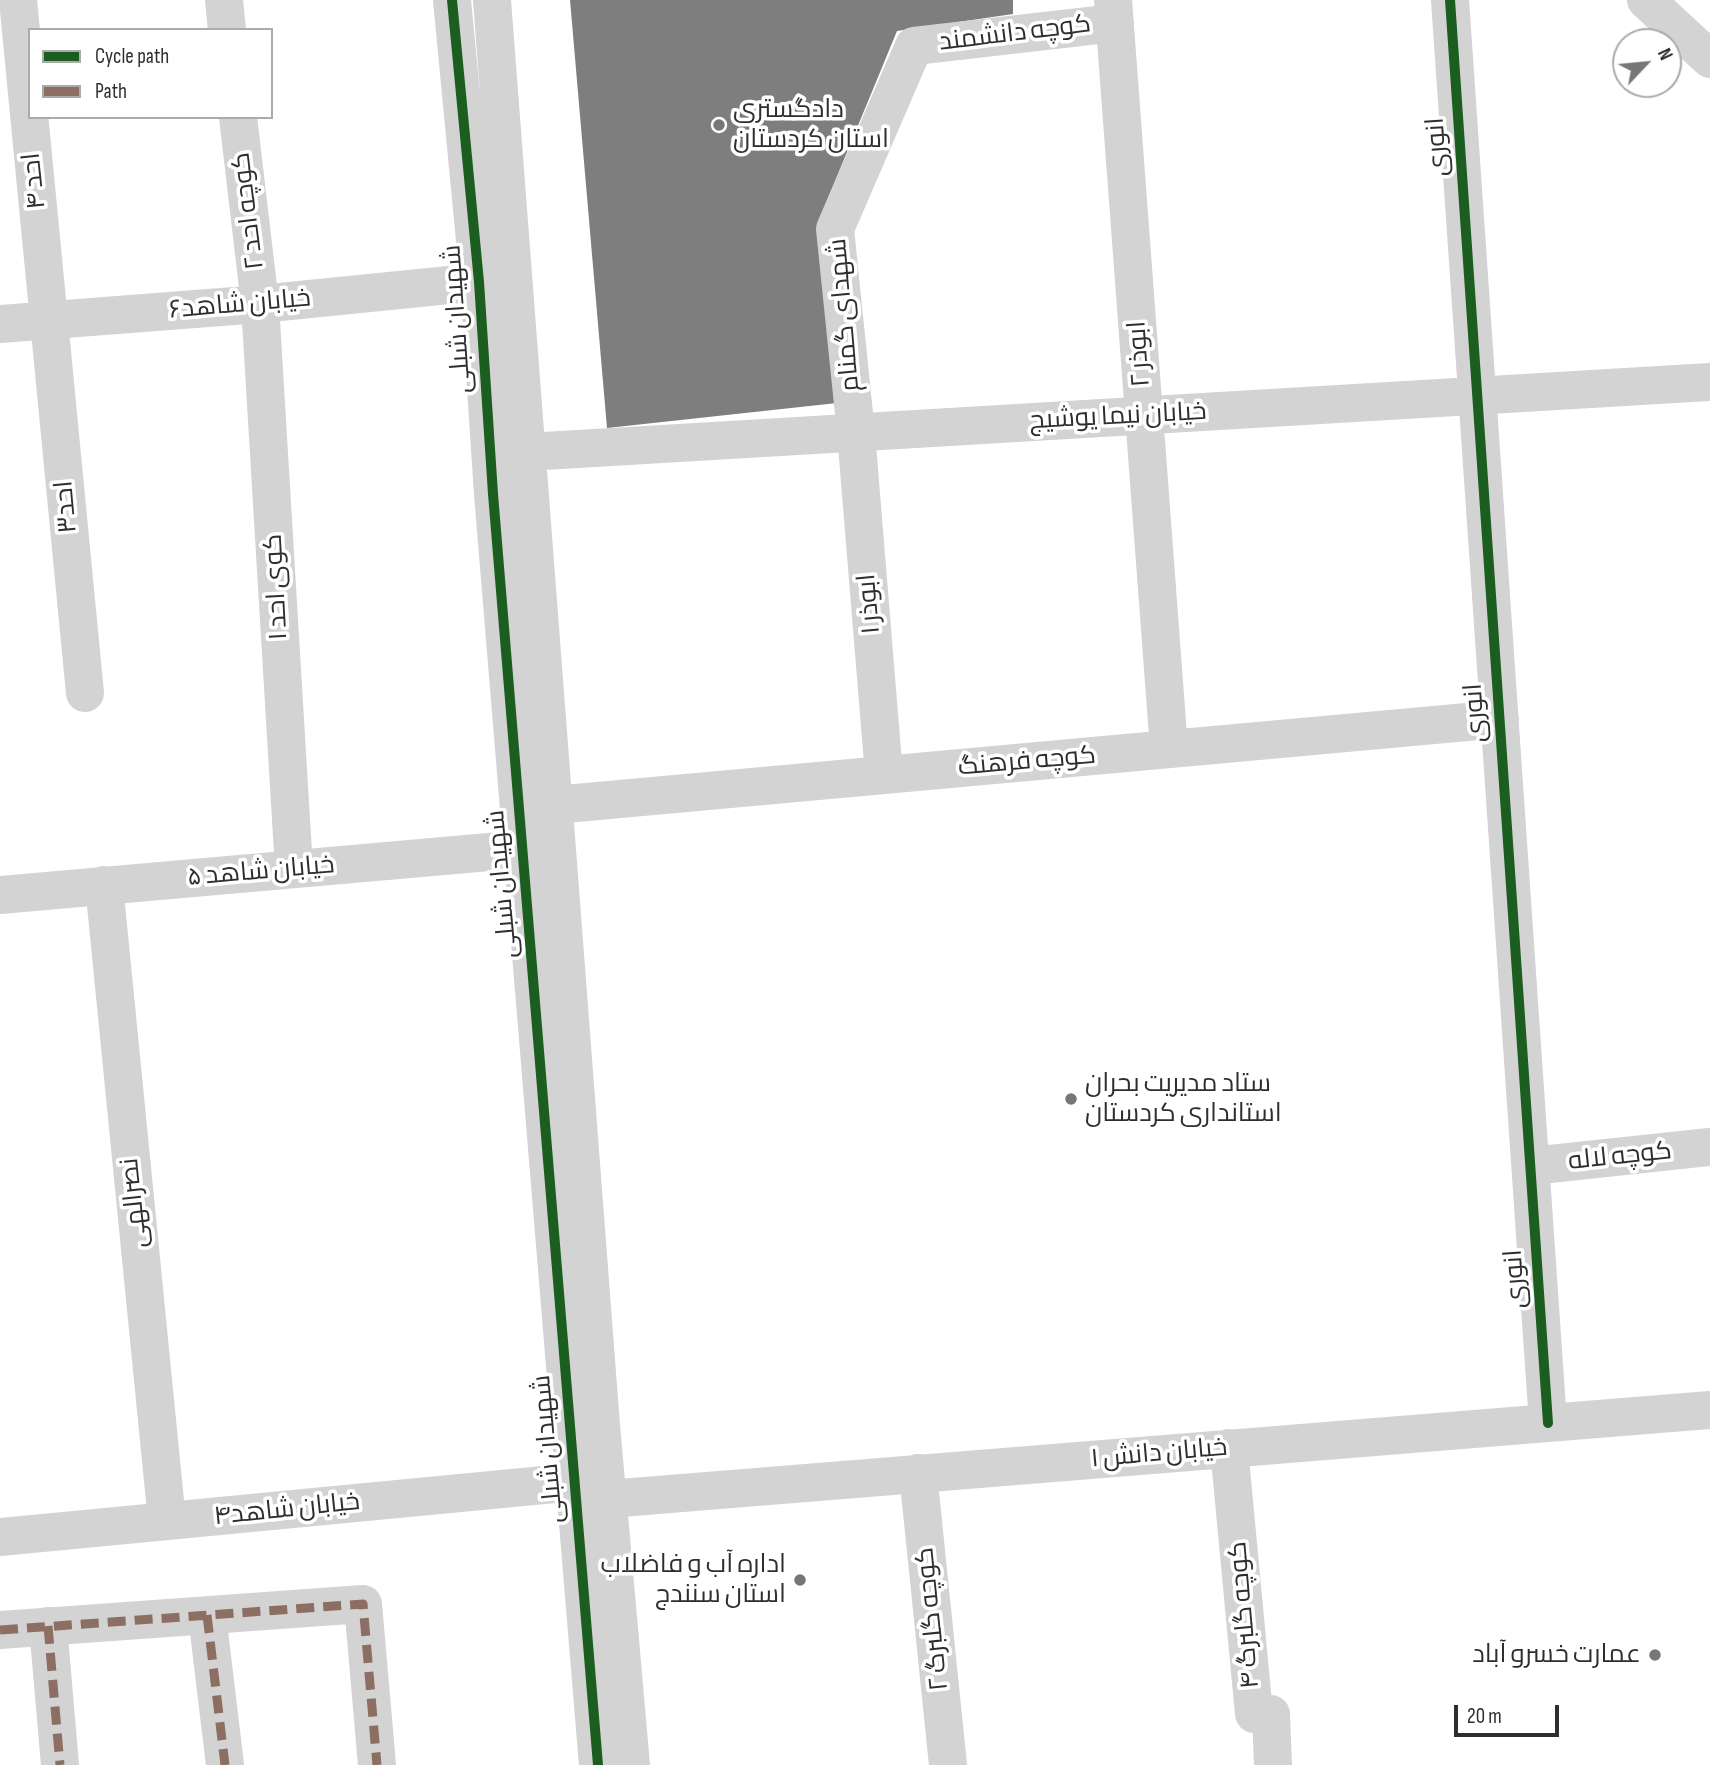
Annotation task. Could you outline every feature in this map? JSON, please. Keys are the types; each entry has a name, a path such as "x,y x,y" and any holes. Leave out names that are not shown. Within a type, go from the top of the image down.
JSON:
{"street":[{"name":"احد ۴","path":"18,0 28,103"},
{"path":"224,0 227,28"},
{"name":"شهیدان شبلی","path":"452,0 479,282 523,849 591,1491 631,1765"},
{"name":"شهیدان شبلی","path":"492,0 554,805 591,1491 598,1765"},
{"name":"انوری","path":"1450,0 1548,1423"},
{"path":"1646,0 1710,60"},
{"name":"کوچه دانشمند","path":"914,46 1114,11"},
{"name":"ابوذر ۲","path":"1114,11 1169,749"},
{"name":"شهدای گمنام","path":"856,433 835,229 914,46"},
{"name":"احد ۴","path":"30,119 49,320"},
{"name":"کوچه احد ۲","path":"238,119 261,304"},
{"name":"خیابان شاهد۶","path":"0,324 261,304 479,282"},
{"name":"کوی احد ۱","path":"261,304 294,869"},
{"name":"احد۳","path":"49,320 85,693"},
{"name":"خیابان نیما یوشیج","path":"527,452 1710,382"},
{"name":"ابوذر ۱","path":"856,433 884,775"},
{"name":"کوچه فرهنگ","path":"554,805 1500,719"},
{"name":"خیابان شاهد ۵","path":"0,894 523,849"},
{"name":"نصرالهی","path":"104,886 167,1521"},
{"name":"کوچه لاله","path":"1531,1166 1710,1147"},
{"name":"خیابان دانش ۱","path":"591,1491 918,1474 1710,1410"},
{"name":"کوچه گلبرگ ۴","path":"1230,1448 1254,1714 1271,1714 1273,1765"},
{"name":"کوچه گلبرگ ۲","path":"918,1474 948,1765"},
{"name":"خیابان شاهد۴","path":"0,1537 167,1521 591,1491"},
{"path":"0,1630 363,1604 377,1765"},
{"path":"207,1615 225,1765"},
{"path":"48,1626 60,1765"}],"building":[{"name":"دادگستری استان کردستان","path":"570,0 1013,0 1013,14 897,31 819,220 837,403 607,428"}],"marked path":[{"path":"0,1630 363,1604 377,1765"},
{"path":"207,1615 225,1765"},
{"path":"48,1626 60,1765"}],"cycle path":[{"path":"452,0 479,282 493,494 598,1765"},
{"path":"1450,0 1548,1423"}],"place":[{"name":"دادگستری استان کردستان","path":"719,125"},
{"name":"ستاد مدیریت بحران استانداری کردستان","path":"1071,1099"},
{"name":"اداره آب و فاضلاب استان سنندج","path":"800,1580"},
{"name":"عمارت خسرو آباد","path":"1655,1655"}]}
